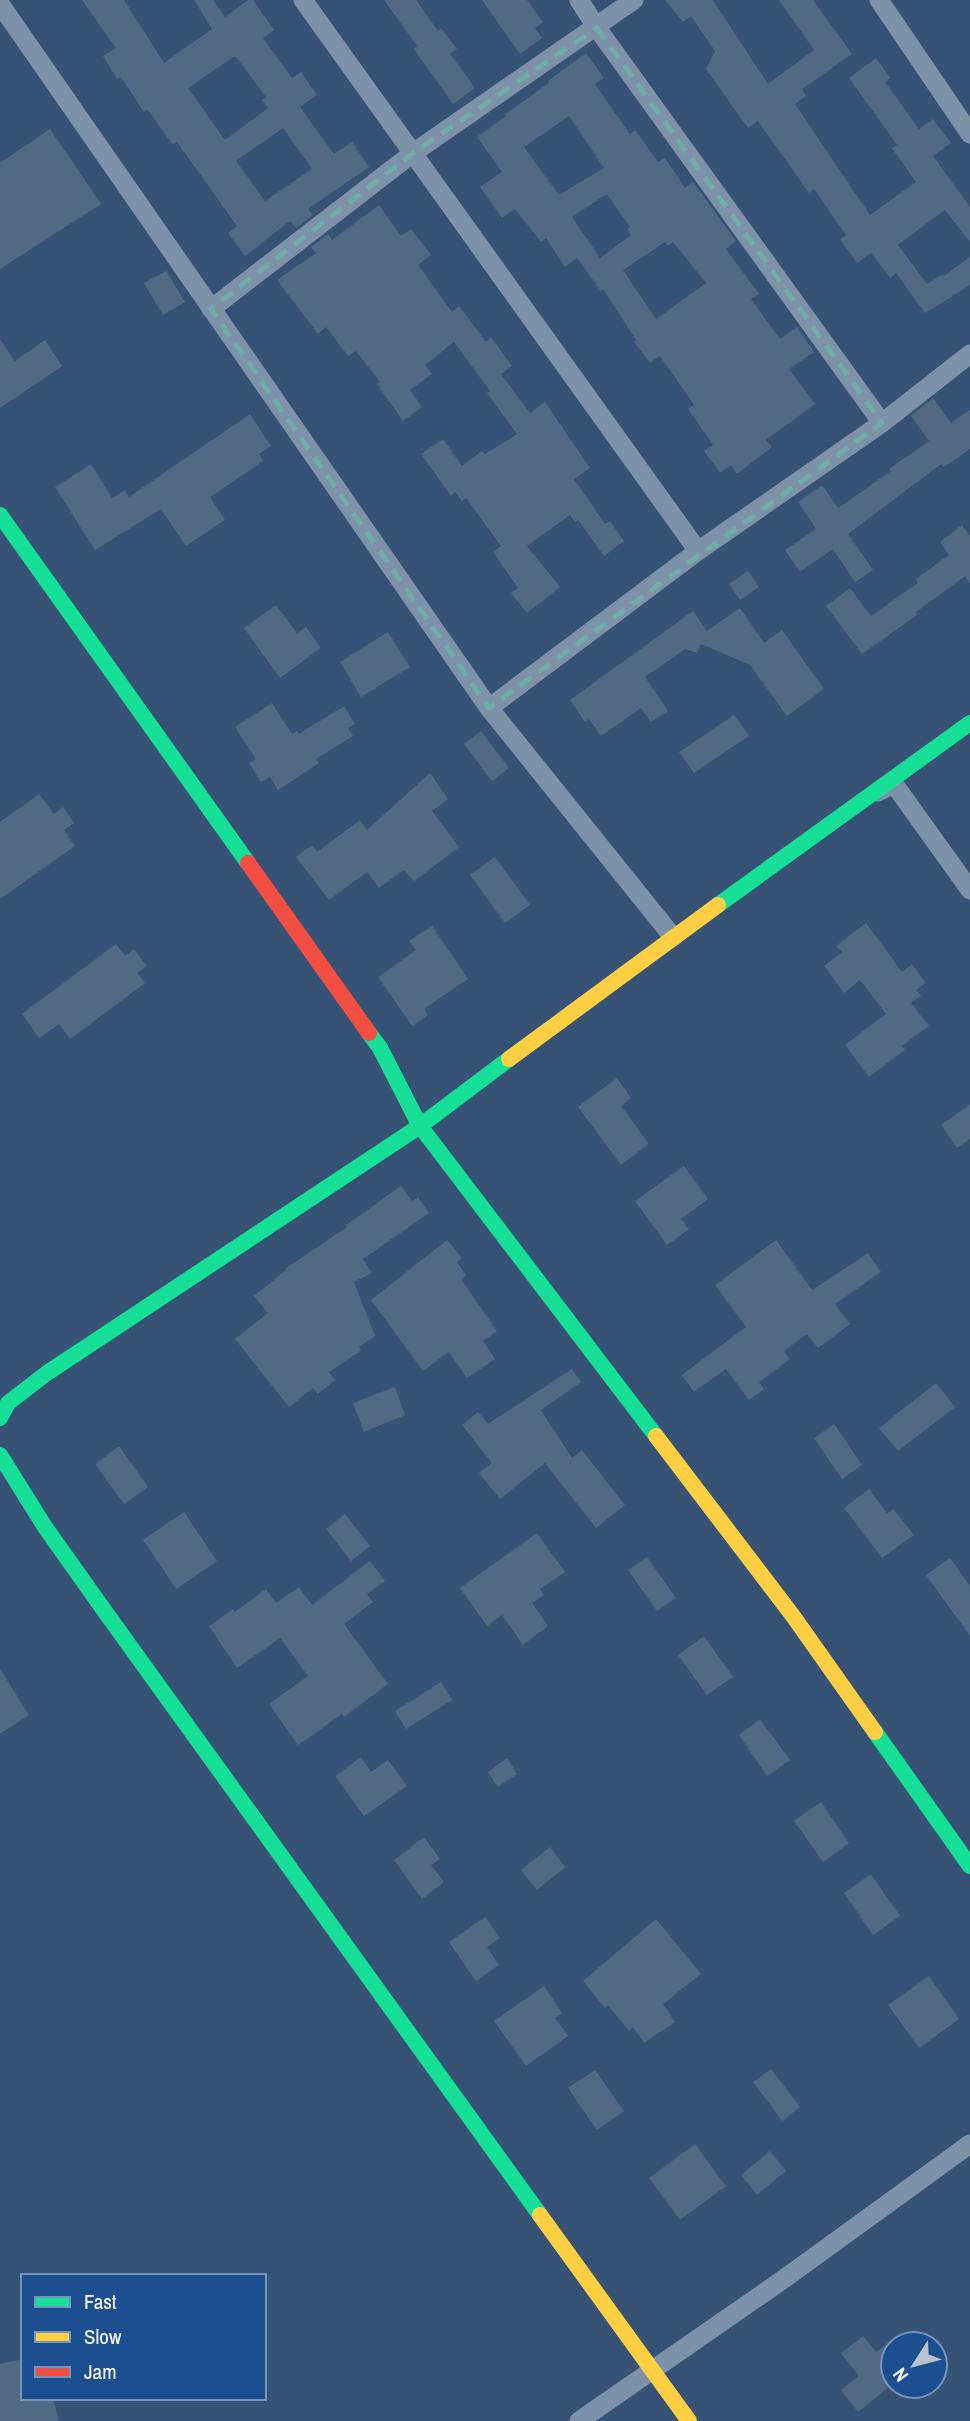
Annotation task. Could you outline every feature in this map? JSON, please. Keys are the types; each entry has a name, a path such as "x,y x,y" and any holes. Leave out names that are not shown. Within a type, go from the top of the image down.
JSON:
{"street":[{"path":"303,0 698,551"},
{"path":"579,0 882,423"},
{"path":"211,310 413,153 634,0"},
{"path":"879,0 970,134"},
{"path":"0,4 489,708 673,937"},
{"path":"489,708 698,551 882,423 970,354"},
{"path":"0,515 380,1048 420,1126 793,1616 970,1867"},
{"path":"0,1418 8,1403 47,1373 420,1126 673,937 970,723"},
{"path":"873,794 894,784 970,890"},
{"path":"0,1455 106,1613 689,2421"},
{"path":"579,2421 781,2281 970,2144"}],"highlighted area":[{"path":"597,28 882,423 489,708 211,309 413,153"}],"building":[{"path":"82,0 124,0 164,63 212,29 194,0 213,0 225,17 248,0 253,0 274,30 263,38 292,78 301,72 317,95 300,107 334,154 352,142 369,167 308,209 313,215 296,228 290,221 245,256 228,233 237,226 177,142 173,145 148,110 144,112 121,77 117,79 103,56 116,48","holes":["236,57 266,97 262,100 268,108 225,140 188,88","283,128 312,169 265,201 236,161"]},
{"path":"384,0 416,0 438,31 441,28 457,49 450,54 475,88 453,104"},
{"path":"482,0 527,0 543,22 535,28 542,38 520,54"},
{"path":"665,0 713,0 768,84 814,50 779,0 813,0 852,54 802,89 806,96 795,104 870,215 916,182 892,148 897,145 849,78 876,58 890,78 885,82 919,129 933,119 951,143 933,156 970,207 970,242 945,210 898,245 927,284 943,274 944,276 970,257 970,285 925,313 896,273 890,278 871,253 857,263 840,239 846,235 814,189 809,193 758,121 748,128 706,69 715,51 691,16 683,22"},
{"path":"586,53 604,78 595,84 630,134 635,130 658,162 665,158 685,188 693,182 736,241 726,249 759,294 751,299 780,339 797,327 814,352 789,369 815,404 766,440 772,447 737,474 731,465 720,473 704,451 713,445 688,409 694,405 660,356 650,363 634,342 636,340 603,289 601,291 577,258 565,267 546,238 541,242 515,209 502,218 480,187 502,172 477,137 549,83 548,81","holes":["569,116 604,168 559,195 524,147","607,194 630,227 627,229 631,235 600,258 572,217","665,242 668,246 673,242 706,283 656,319 623,270"]},
{"path":"50,129 101,204 0,269 0,163"},
{"path":"379,205 401,236 411,229 431,255 418,265 452,312 459,306 486,342 491,337 512,366 501,374 530,413 545,402 590,468 574,479 605,524 610,521 624,541 604,556 578,520 575,522 570,515 527,546 560,587 527,613 511,593 518,588 493,552 501,546 466,498 462,501 455,492 451,496 421,454 443,439 462,466 482,451 485,454 517,434 454,342 425,365 432,374 410,390 422,407 403,421 377,384 380,382 356,351 348,356 326,327 318,334 277,280 316,253 311,247 328,234 332,240"},
{"path":"166,271 185,302 163,315 144,283"},
{"path":"0,339 15,361 45,340 62,366 0,408"},
{"path":"933,398 951,423 970,410 970,449 944,467 941,464 848,534 873,570 855,582 833,549 800,572 785,550 816,529 798,502 822,485 838,508 891,471 889,469 929,441 911,416"},
{"path":"250,414 271,446 259,454 263,461 210,497 225,520 186,546 161,509 95,550 55,487 91,464 112,498 125,490 129,497"},
{"path":"962,525 970,536 970,584 965,576 916,612 917,615 862,654 826,606 850,588 871,616 918,583 916,579 949,555 940,542"},
{"path":"748,571 759,587 740,600 729,584"},
{"path":"276,605 297,633 306,627 321,648 280,678 244,628"},
{"path":"740,608 764,643 782,630 824,689 787,716 750,665 701,644 697,653 685,649 645,677 668,711 651,722 641,708 601,736 589,719 585,722 570,700 693,611 707,631"},
{"path":"388,632 410,667 361,697 340,662"},
{"path":"272,703 292,734 297,731 299,734 344,706 355,724 348,728 353,736 316,759 319,763 278,790 270,777 261,782 249,763 256,759 235,727"},
{"path":"734,715 749,736 694,773 679,752"},
{"path":"481,731 509,768 492,781 464,744"},
{"path":"430,773 448,799 432,811 459,847 414,881 404,870 379,888 367,872 329,900 296,857 312,845 317,852 360,820 367,830"},
{"path":"39,794 54,814 63,807 74,823 64,830 75,846 0,899 0,822"},
{"path":"495,857 530,905 505,923 470,875"},
{"path":"866,923 902,972 912,964 926,983 916,990 921,996 911,1003 929,1026 902,1046 905,1050 869,1077 845,1045 886,1014 860,980 844,993 824,966 842,952 836,946"},
{"path":"432,926 468,979 424,1009 428,1015 412,1026 378,977 416,950 409,941"},
{"path":"116,944 125,956 134,949 147,966 137,973 145,983 70,1039 59,1024 39,1038 22,1014"},
{"path":"617,1078 631,1098 621,1106 649,1144 621,1165 578,1107"},
{"path":"970,1104 970,1139 957,1148 941,1125"},
{"path":"684,1166 708,1199 681,1219 689,1229 667,1245 635,1201"},
{"path":"401,1186 412,1201 418,1197 429,1213 363,1259 372,1273 354,1282 375,1336 359,1347 362,1350 329,1372 335,1380 318,1394 313,1388 289,1407 235,1339 268,1313 254,1296 285,1269"},
{"path":"447,1240 462,1258 457,1262 466,1275 461,1279 497,1331 483,1341 495,1359 467,1378 449,1352 423,1371 371,1300"},
{"path":"776,1240 812,1290 868,1253 881,1272 835,1304 850,1324 818,1348 807,1334 784,1351 790,1359 759,1382 764,1389 749,1400 726,1369 694,1392 682,1375 746,1327 715,1285"},
{"path":"572,1369 581,1382 541,1410 572,1458 582,1450 625,1505 596,1528 545,1463 500,1499 479,1473 492,1463 462,1425 478,1412 488,1424"},
{"path":"936,1383 955,1407 898,1451 879,1428"},
{"path":"395,1387 405,1415 364,1432 353,1403"},
{"path":"834,1424 862,1465 842,1479 814,1438"},
{"path":"119,1446 148,1487 124,1504 95,1464"},
{"path":"869,1489 887,1513 893,1509 914,1535 882,1558 844,1508"},
{"path":"184,1512 217,1561 176,1589 143,1540"},
{"path":"345,1514 370,1546 351,1561 326,1529"},
{"path":"537,1533 565,1572 540,1589 544,1595 532,1603 548,1626 523,1645 502,1615 487,1626 460,1588"},
{"path":"647,1557 676,1598 657,1611 628,1570"},
{"path":"950,1558 970,1586 970,1636 926,1575"},
{"path":"370,1561 385,1581 367,1594 373,1602 344,1624 388,1684 344,1717 342,1714 298,1745 269,1704 308,1676 280,1638 237,1668 209,1626 233,1609 235,1612 266,1589 276,1603 299,1587 312,1605"},
{"path":"704,1636 733,1677 707,1695 678,1655"},
{"path":"0,1669 29,1715 0,1734"},
{"path":"441,1682 452,1700 406,1729 395,1711"},
{"path":"760,1719 790,1760 767,1776 739,1735"},
{"path":"361,1757 371,1772 388,1760 407,1786 364,1816 335,1776"},
{"path":"507,1758 517,1774 498,1787 488,1772"},
{"path":"821,1802 849,1843 823,1862 794,1821"},
{"path":"424,1837 440,1859 431,1865 444,1882 422,1899 394,1860"},
{"path":"550,1847 565,1867 537,1890 521,1870"},
{"path":"871,1874 900,1916 873,1935 844,1893"},
{"path":"485,1917 500,1938 487,1947 499,1965 476,1981 449,1942"},
{"path":"656,1919 701,1974 663,2004 675,2022 644,2043 633,2027 629,2031 608,2005 605,2008 583,1981"},
{"path":"929,1976 959,2019 919,2048 888,2005"},
{"path":"544,1986 562,2013 555,2018 568,2036 526,2066 494,2021"},
{"path":"771,2069 800,2107 782,2121 753,2082"},
{"path":"595,2070 624,2111 597,2130 568,2088"},
{"path":"695,2144 726,2186 680,2220 649,2178"},
{"path":"770,2151 786,2171 757,2195 741,2175"},
{"path":"863,2336 876,2352 879,2350 879,2395 858,2412 841,2390 859,2376 841,2353"},
{"path":"21,2359 21,2400 54,2400 59,2421 0,2421 0,2364"}],"traffic: fast":[{"path":"0,515 248,863"},
{"path":"718,905 970,723"},
{"path":"369,1033 380,1048 420,1126 656,1436"},
{"path":"0,1418 8,1403 47,1373 420,1126 509,1059"},
{"path":"0,1455 45,1527 106,1613 540,2215"},
{"path":"875,1732 970,1866"}],"traffic: slow":[{"path":"509,1059 718,905"},
{"path":"656,1436 793,1616 875,1732"},
{"path":"540,2215 689,2421"}],"traffic: jam":[{"path":"248,863 369,1033"}]}
